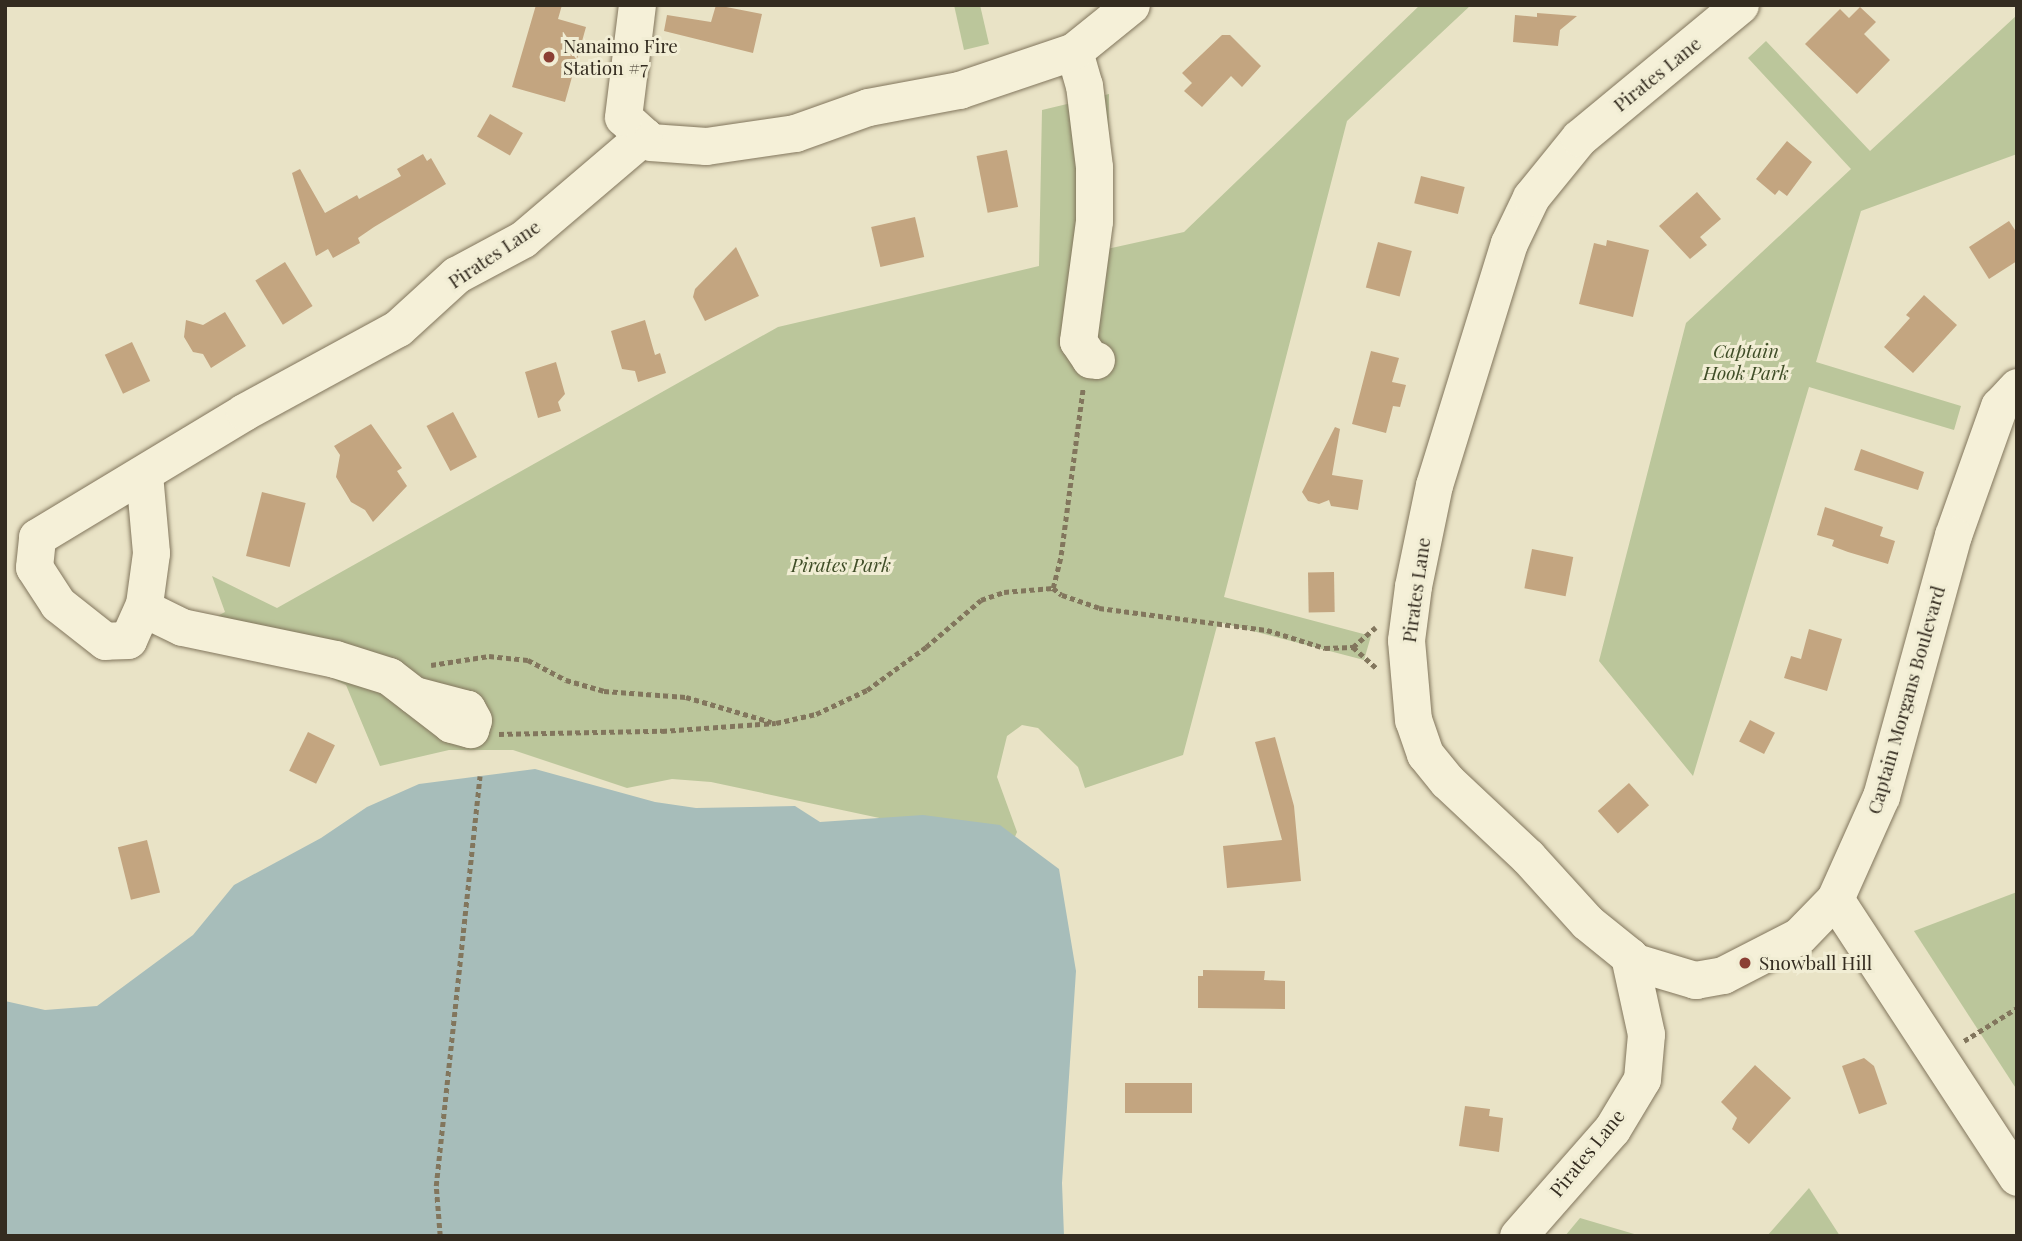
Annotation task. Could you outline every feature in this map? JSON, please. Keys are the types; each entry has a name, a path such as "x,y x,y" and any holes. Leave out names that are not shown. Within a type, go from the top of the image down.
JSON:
{"street":[{"path":"637,5 623,117 650,142 706,146 795,133 868,107 959,90 1074,51 1131,5"},
{"name":"Pirates Lane","path":"1518,1236 1612,1129 1642,1079 1646,1034 1629,956 1587,922 1528,857 1447,782 1424,754 1413,720 1407,653 1411,597 1434,485 1509,243 1531,197 1579,138 1740,5"},
{"path":"1074,51 1084,85 1094,167 1094,221 1078,341 1093,360"},
{"name":"Pirates Lane","path":"144,474 151,554 143,608 128,640 105,641 58,604 34,567 37,537 244,412 398,327 456,275 523,239 644,136"},
{"name":"Captain Morgans Boulevard","path":"1835,899 1881,796 1953,535 1999,406 2017,387"},
{"path":"143,608 183,628 335,659 402,685 451,724 470,729"},
{"path":"1629,956 1635,962 1695,980 1723,975 1799,936 1835,899 2017,1177"}],"path":[{"path":"1053,589 1061,555 1080,395 1093,360"},
{"path":"470,729 517,736 598,730 662,731 776,723 816,714 867,690 926,647 981,600 1004,592 1053,589 1062,595 1099,608 1256,628 1325,648 1353,647 1411,597"},
{"path":"402,685 439,663 489,656 528,660 566,680 604,691 686,697 776,723"},
{"path":"440,1236 436,1186 480,776"},
{"path":"1938,1057 2017,1008"}],"green space":[{"path":"954,5 980,5 989,44 964,50"},
{"name":"Pirates Park","path":"1420,5 1471,5 1347,121 1224,597 1371,636 1364,660 1218,622 1183,755 1085,788 1078,767 1038,728 1022,725 1007,736 997,777 1017,832 1011,846 711,782 672,779 627,788 513,750 449,750 380,766 346,685 208,621 225,612 212,576 277,608 778,327 1039,266 1042,110 1109,94 1107,249 1184,232"},
{"name":"Captain Hook Park","path":"2017,15 2017,154 1861,211 1816,362 1961,406 1954,430 1809,387 1693,776 1599,661 1686,323 1851,169 1748,58 1766,41 1870,151"},
{"path":"2017,892 2017,1090 1914,931"},
{"path":"1809,1188 1840,1236 1767,1236"},
{"path":"1580,1218 1641,1236 1565,1236"}],"water":[{"path":"535,769 655,802 696,808 795,806 820,822 923,815 1000,825 1059,869 1076,971 1062,1183 1064,1236 5,1236 5,1001 45,1010 97,1006 193,935 234,885 321,838 367,807 419,784"}],"building":[{"name":"Nanaimo Fire Station #7","path":"536,5 562,5 558,19 586,27 565,102 512,87"},
{"path":"716,5 762,14 753,53 664,31 667,15 711,22"},
{"path":"1860,7 1876,22 1864,34 1890,60 1857,94 1805,44 1840,9 1849,18"},
{"path":"1537,13 1577,16 1560,30 1558,46 1513,42 1515,15 1537,17"},
{"path":"1222,35 1230,35 1261,66 1242,87 1231,76 1202,107 1184,91 1192,83 1182,73"},
{"path":"490,114 523,133 510,156 477,137"},
{"path":"1787,141 1812,162 1787,196 1779,190 1775,195 1756,179"},
{"path":"1007,150 1018,207 988,213 977,156"},
{"path":"423,154 427,161 431,158 446,184 374,227 358,238 360,243 333,258 328,249 316,256 292,173 300,169 325,213 357,195 359,199 401,176 397,169"},
{"path":"1421,176 1465,187 1458,214 1414,203"},
{"path":"1697,192 1721,219 1700,237 1707,245 1690,259 1659,226"},
{"path":"915,217 924,257 880,267 871,227"},
{"path":"2009,221 2017,233 2017,261 1989,279 1969,247"},
{"path":"1607,240 1649,250 1633,317 1579,304 1594,243 1606,246"},
{"path":"1378,242 1412,251 1400,296 1366,287"},
{"path":"736,247 759,296 705,321 693,297 695,289"},
{"path":"285,262 313,306 283,325 255,281"},
{"path":"1924,295 1957,325 1913,373 1884,347 1910,318 1906,315"},
{"path":"225,312 246,346 211,368 203,354 193,352 184,337 186,320 203,325"},
{"path":"645,320 655,355 660,353 666,373 638,382 635,371 622,369 611,331"},
{"path":"132,342 150,381 123,394 105,355"},
{"path":"1371,351 1399,358 1392,382 1406,385 1400,407 1393,406 1386,433 1352,424"},
{"path":"556,362 565,394 558,402 561,411 538,418 525,372"},
{"path":"453,412 477,457 450,471 427,426"},
{"path":"371,424 402,468 397,471 407,486 373,522 365,510 351,502 336,477 340,455 334,446"},
{"path":"1335,427 1340,429 1332,475 1363,480 1358,510 1331,506 1329,500 1319,504 1308,501 1302,492"},
{"path":"1861,449 1924,472 1918,490 1854,470"},
{"path":"262,492 306,503 290,567 246,556"},
{"path":"1825,507 1883,527 1880,536 1895,541 1888,564 1832,546 1834,540 1817,535"},
{"path":"1532,549 1573,557 1566,596 1524,588"},
{"path":"1308,572 1334,572 1335,612 1309,612"},
{"path":"1809,629 1842,639 1827,691 1784,678 1791,656 1801,659"},
{"path":"1750,720 1775,733 1764,754 1739,741"},
{"path":"308,732 335,745 316,784 289,771"},
{"path":"1275,737 1294,806 1301,881 1227,888 1223,846 1282,840 1255,742"},
{"path":"1629,783 1649,805 1618,833 1598,811"},
{"path":"147,840 160,892 131,900 118,847"},
{"path":"1203,970 1265,971 1264,980 1285,981 1285,1009 1198,1008 1198,976 1203,976"},
{"path":"1864,1058 1874,1066 1887,1104 1859,1114 1842,1066"},
{"path":"1755,1065 1791,1098 1749,1144 1732,1129 1737,1118 1721,1102"},
{"path":"1125,1083 1192,1083 1192,1113 1125,1113"},
{"path":"1465,1106 1490,1109 1489,1116 1503,1118 1499,1152 1459,1146"}],"place":[{"name":"Nanaimo Fire Station #7","path":"549,57"},
{"name":"Snowball Hill","path":"1745,963"}]}
